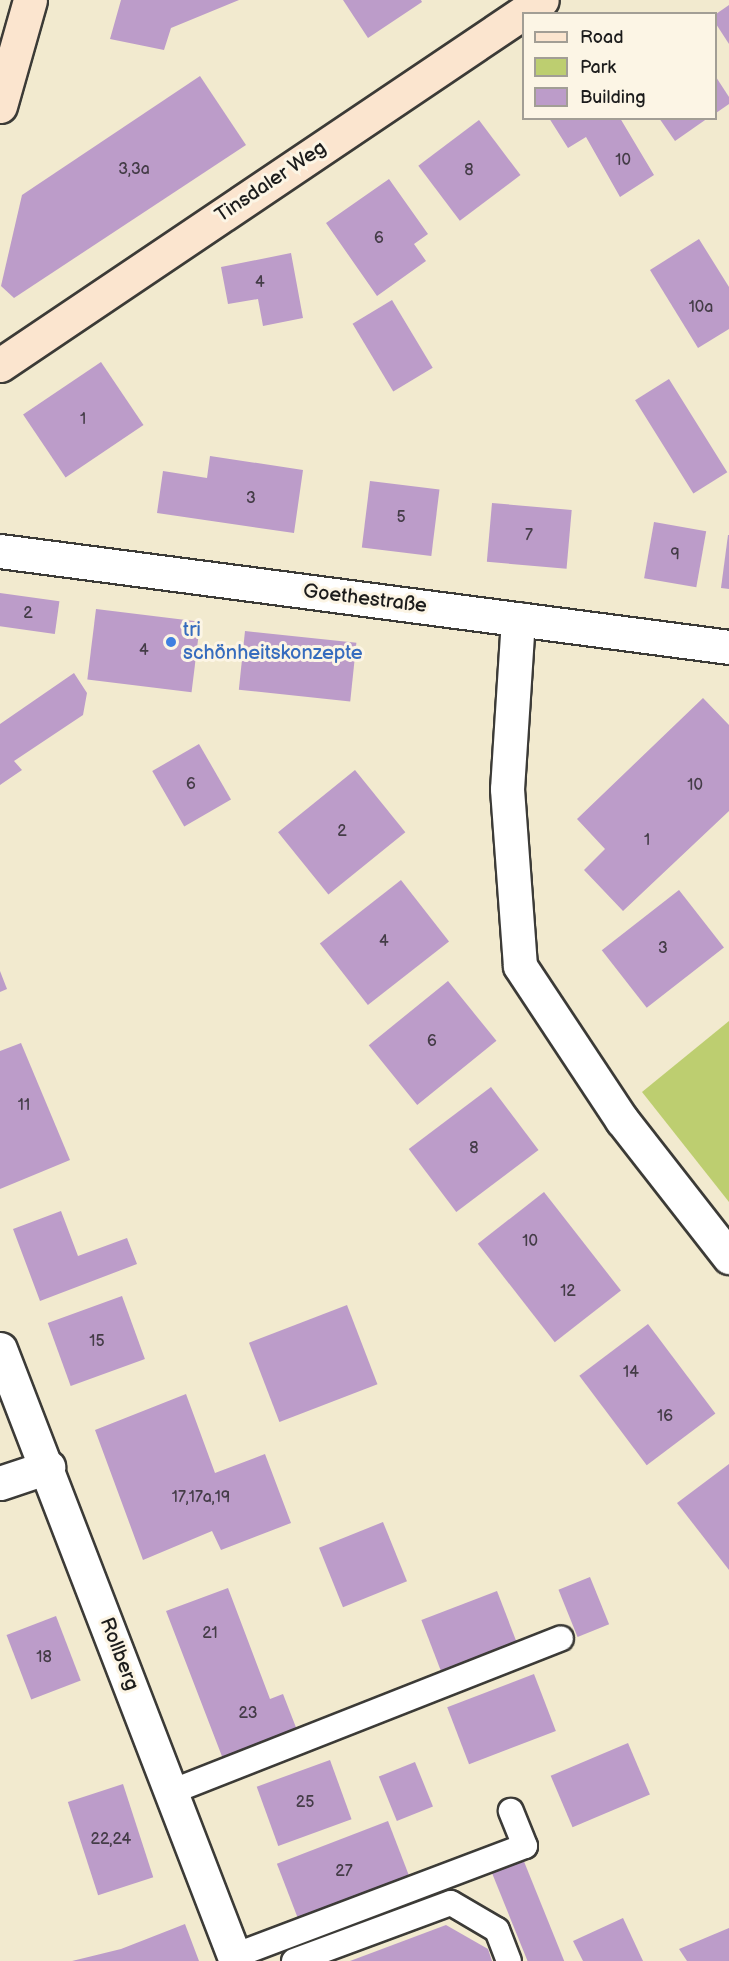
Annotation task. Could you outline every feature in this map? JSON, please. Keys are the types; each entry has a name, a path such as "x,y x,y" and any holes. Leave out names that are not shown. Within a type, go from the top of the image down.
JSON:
{"street":[{"path":"0,106 30,0"},
{"name":"Tinsdaler Weg","path":"524,12 542,0"},
{"name":"Tinsdaler Weg","path":"0,365 522,13"},
{"name":"Goethestraße","path":"0,551 729,647"},
{"path":"518,619 507,789 520,966 622,1120 729,1257"},
{"name":"Rollberg","path":"0,1349 48,1467 235,1959"},
{"path":"0,1483 48,1467"}],"lane":[{"path":"171,1792 561,1638"},
{"path":"235,1959 525,1846 511,1811"},
{"path":"294,1961 450,1903 497,1930 510,1961"}],"green space":[{"path":"729,1021 729,1202 642,1092"}],"building":[{"path":"121,0 239,0 171,28 164,50 110,39"},
{"path":"343,0 421,0 422,2 368,38"},
{"path":"729,5 729,44 717,26 717,13"},
{"path":"200,76 246,145 14,298 1,286 22,195"},
{"path":"717,79 729,97 729,104 717,112"},
{"path":"479,120 521,175 460,221 418,166"},
{"path":"550,120 621,120 654,175 620,197 586,137 568,148"},
{"path":"660,120 705,120 675,141"},
{"path":"389,179 428,234 414,244 426,261 377,296 326,223"},
{"path":"699,239 729,287 729,329 698,348 650,270"},
{"path":"291,253 303,318 263,326 258,299 228,304 221,267"},
{"path":"392,300 433,368 393,391 353,324"},
{"path":"101,362 143,425 66,478 23,415"},
{"path":"669,379 727,472 693,493 635,400"},
{"path":"210,456 303,470 294,533 157,513 163,471 207,478"},
{"path":"370,481 439,490 431,556 362,548"},
{"path":"492,503 572,510 567,569 487,562"},
{"path":"654,522 706,531 696,587 644,578"},
{"path":"729,535 729,589 721,588"},
{"path":"0,593 59,601 55,634 0,626"},
{"path":"96,609 200,622 192,692 87,679"},
{"path":"245,631 356,643 350,701 239,690"},
{"path":"74,673 87,693 83,715 14,761 22,770 0,785 0,724"},
{"path":"703,698 729,725 729,811 623,911 584,870 605,849 577,819"},
{"path":"199,744 231,799 184,826 152,771"},
{"path":"355,770 405,832 328,894 278,832"},
{"path":"401,880 449,941 368,1005 320,943"},
{"path":"679,890 724,948 647,1008 602,950"},
{"path":"0,971 7,989 0,992"},
{"path":"448,981 496,1041 417,1105 369,1045"},
{"path":"21,1043 70,1160 0,1189 0,1051"},
{"path":"491,1087 539,1150 456,1212 409,1149"},
{"path":"544,1192 621,1291 555,1342 478,1244"},
{"path":"61,1211 78,1256 127,1238 137,1264 40,1301 13,1229"},
{"path":"122,1296 145,1359 71,1386 48,1323"},
{"path":"347,1305 377,1384 279,1422 249,1343"},
{"path":"648,1324 715,1413 647,1465 579,1376"},
{"path":"186,1394 215,1473 265,1454 291,1523 221,1550 212,1531 143,1560 95,1430"},
{"path":"729,1464 729,1570 677,1503"},
{"path":"383,1522 407,1581 343,1607 319,1548"},
{"path":"590,1577 609,1624 578,1637 558,1590"},
{"path":"228,1588 270,1699 283,1694 297,1730 223,1759 166,1611"},
{"path":"497,1591 517,1644 442,1673 421,1620"},
{"path":"56,1616 81,1680 31,1699 7,1635"},
{"path":"534,1674 556,1731 469,1764 447,1707"},
{"path":"628,1743 650,1795 573,1827 551,1776"},
{"path":"330,1760 352,1819 278,1846 257,1787"},
{"path":"415,1762 433,1807 397,1821 379,1777"},
{"path":"123,1784 153,1877 98,1895 68,1802"},
{"path":"388,1821 411,1880 299,1922 277,1864"},
{"path":"523,1859 564,1961 528,1961 491,1872"},
{"path":"623,1918 643,1961 583,1961 573,1941"},
{"path":"185,1924 199,1961 72,1961 121,1949"},
{"path":"446,1925 488,1949 492,1961 350,1961"},
{"path":"729,1928 729,1961 687,1961 679,1949"}],"place":[{"name":"tri schönheitskonzepte","path":"171,642"}]}
